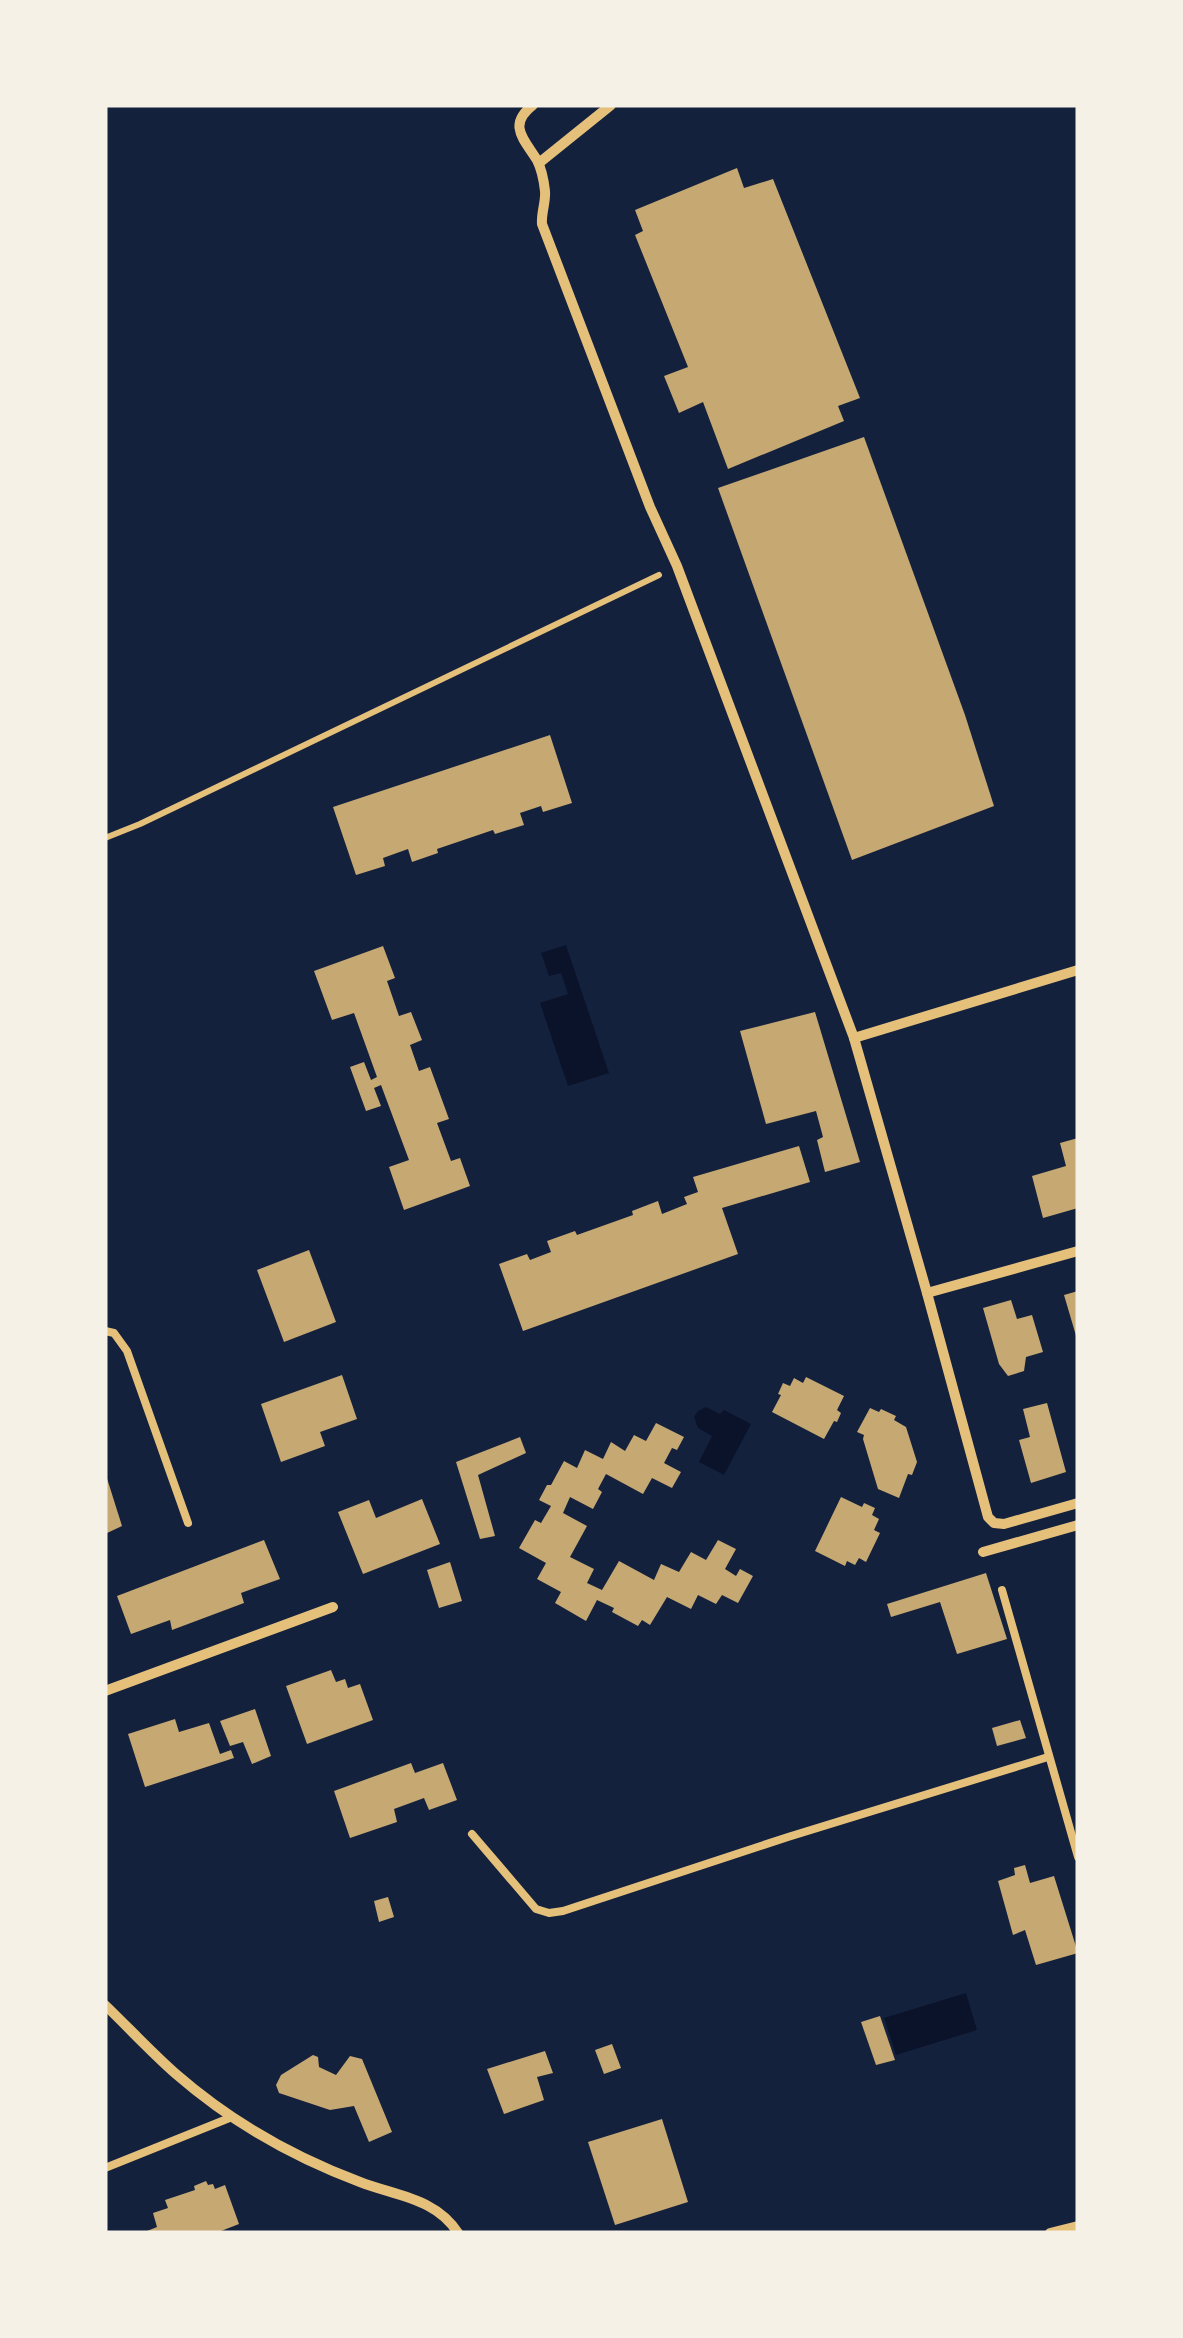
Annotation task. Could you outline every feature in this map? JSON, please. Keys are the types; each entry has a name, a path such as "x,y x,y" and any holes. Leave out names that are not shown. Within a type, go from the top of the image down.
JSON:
{"street":[{"path":"533,105 523,113 519,130 539,163 546,194 541,210 545,233 650,507 678,566 854,1038 988,1517 994,1523 1004,1524 1078,1503"},
{"path":"539,163 611,105"},
{"path":"854,1038 1078,970"},
{"path":"928,1293 1078,1251"},
{"path":"982,1552 1078,1526"},
{"path":"105,1691 334,1607"},
{"path":"105,2005 176,2074 232,2117 314,2164 384,2192 430,2205 458,2233"},
{"path":"1050,2233 1078,2226"}],"lane":[{"path":"105,1331 114,1334 127,1351 188,1523"},
{"path":"1002,1590 1078,1857"},
{"path":"472,1834 536,1909 549,1913 1048,1757"},
{"path":"105,2168 232,2117"}],"path":[{"path":"105,838 678,566"}],"water":[{"path":"566,945 609,1073 568,1086 540,1003 568,994 561,973 549,976 541,953"},
{"path":"706,1407 720,1414 724,1410 751,1424 724,1475 699,1462 712,1436 698,1428 694,1417"},
{"path":"966,1993 977,2030 896,2055 884,2018"}],"building":[{"path":"737,168 744,188 773,179 860,398 838,406 844,421 728,469 703,402 679,413 664,376 688,367 635,235 643,231 635,210"},
{"path":"864,437 994,806 852,860 718,488"},
{"path":"550,735 572,803 543,812 541,806 520,813 524,825 495,834 493,830 412,862 408,849 383,858 385,866 356,875 333,807"},
{"path":"383,946 395,978 387,981 399,1016 411,1012 422,1040 410,1045 419,1071 430,1067 449,1119 437,1123 451,1161 460,1158 470,1186 404,1210 389,1167 409,1160 381,1085 374,1088 381,1106 366,1111 350,1067 364,1062 371,1080 377,1077 354,1013 332,1020 314,971"},
{"path":"815,1012 860,1162 825,1172 817,1140 823,1137 816,1111 766,1124 740,1031"},
{"path":"1078,1138 1078,1208 1043,1218 1032,1176 1066,1166 1060,1143"},
{"path":"799,1146 810,1182 722,1208 738,1254 523,1331 499,1264 527,1254 530,1260 551,1252 547,1241 633,1215 632,1211 658,1201 662,1214 687,1204 684,1197 698,1192 693,1177"},
{"path":"309,1250 336,1322 284,1342 257,1270"},
{"path":"1078,1291 1078,1339 1077,1339 1064,1295"},
{"path":"1011,1300 1017,1319 1032,1315 1043,1352 1026,1357 1024,1371 1008,1376 999,1364 983,1308"},
{"path":"342,1375 357,1419 320,1432 325,1446 281,1462 261,1404"},
{"path":"806,1377 844,1396 837,1410 841,1413 837,1422 824,1439 772,1412 783,1383 790,1386 794,1378 803,1383"},
{"path":"1047,1403 1066,1472 1031,1483 1019,1440 1030,1437 1023,1409"},
{"path":"870,1408 896,1416 894,1420 906,1427 917,1462 899,1498 878,1489 864,1435 857,1432"},
{"path":"656,1423 684,1437 664,1463 681,1472 672,1488 652,1478 643,1494 606,1474 593,1509 570,1497 563,1513 587,1526 570,1557 594,1569 587,1583 602,1590 619,1561 654,1580 661,1564 679,1572 691,1552 706,1560 718,1540 736,1549 725,1569 736,1576 740,1569 753,1576 738,1603 722,1595 716,1604 698,1595 691,1609 667,1597 650,1625 642,1620 638,1626 597,1600 586,1621 555,1603 561,1592 537,1579 546,1563 519,1548 535,1520 541,1523 551,1506 539,1500 564,1461 577,1468 585,1450 603,1459 611,1442 625,1451 634,1435 646,1441"},
{"path":"520,1437 526,1453 478,1475 495,1536 480,1539 456,1462"},
{"path":"105,1472 122,1526 105,1534"},
{"path":"841,1497 862,1507 864,1503 875,1508 872,1515 879,1519 874,1530 880,1533 866,1562 859,1558 855,1565 847,1561 845,1566 815,1551"},
{"path":"422,1499 440,1544 363,1574 338,1512 369,1500 376,1518"},
{"path":"264,1540 280,1579 241,1593 244,1603 172,1630 170,1620 131,1634 117,1596"},
{"path":"450,1562 462,1601 439,1608 427,1570"},
{"path":"986,1573 1007,1639 957,1654 940,1602 891,1617 887,1604"},
{"path":"331,1670 336,1682 345,1679 348,1688 360,1684 373,1720 307,1744 286,1686"},
{"path":"255,1709 271,1756 252,1764 243,1742 230,1746 220,1721"},
{"path":"175,1719 179,1732 209,1723 220,1754 231,1750 234,1758 145,1787 128,1734"},
{"path":"1020,1720 1026,1738 997,1746 992,1728"},
{"path":"411,1763 415,1773 443,1763 457,1800 429,1810 424,1798 394,1809 397,1822 350,1838 334,1791"},
{"path":"1025,1865 1030,1883 1054,1876 1078,1953 1036,1965 1025,1930 1013,1935 998,1881 1015,1875 1014,1868"},
{"path":"388,1897 394,1917 379,1922 374,1901"},
{"path":"880,2016 895,2060 876,2065 861,2022"},
{"path":"612,2044 621,2068 604,2074 595,2050"},
{"path":"545,2051 553,2073 537,2077 544,2100 504,2114 487,2069"},
{"path":"313,2055 318,2057 319,2067 336,2075 350,2056 362,2059 392,2132 369,2142 354,2106 330,2110 279,2093 276,2085 281,2075"},
{"path":"662,2119 688,2202 615,2225 588,2142"},
{"path":"206,2181 215,2189 225,2185 239,2224 216,2233 142,2233 157,2227 153,2213 168,2208 165,2200 195,2190 194,2186"}]}
